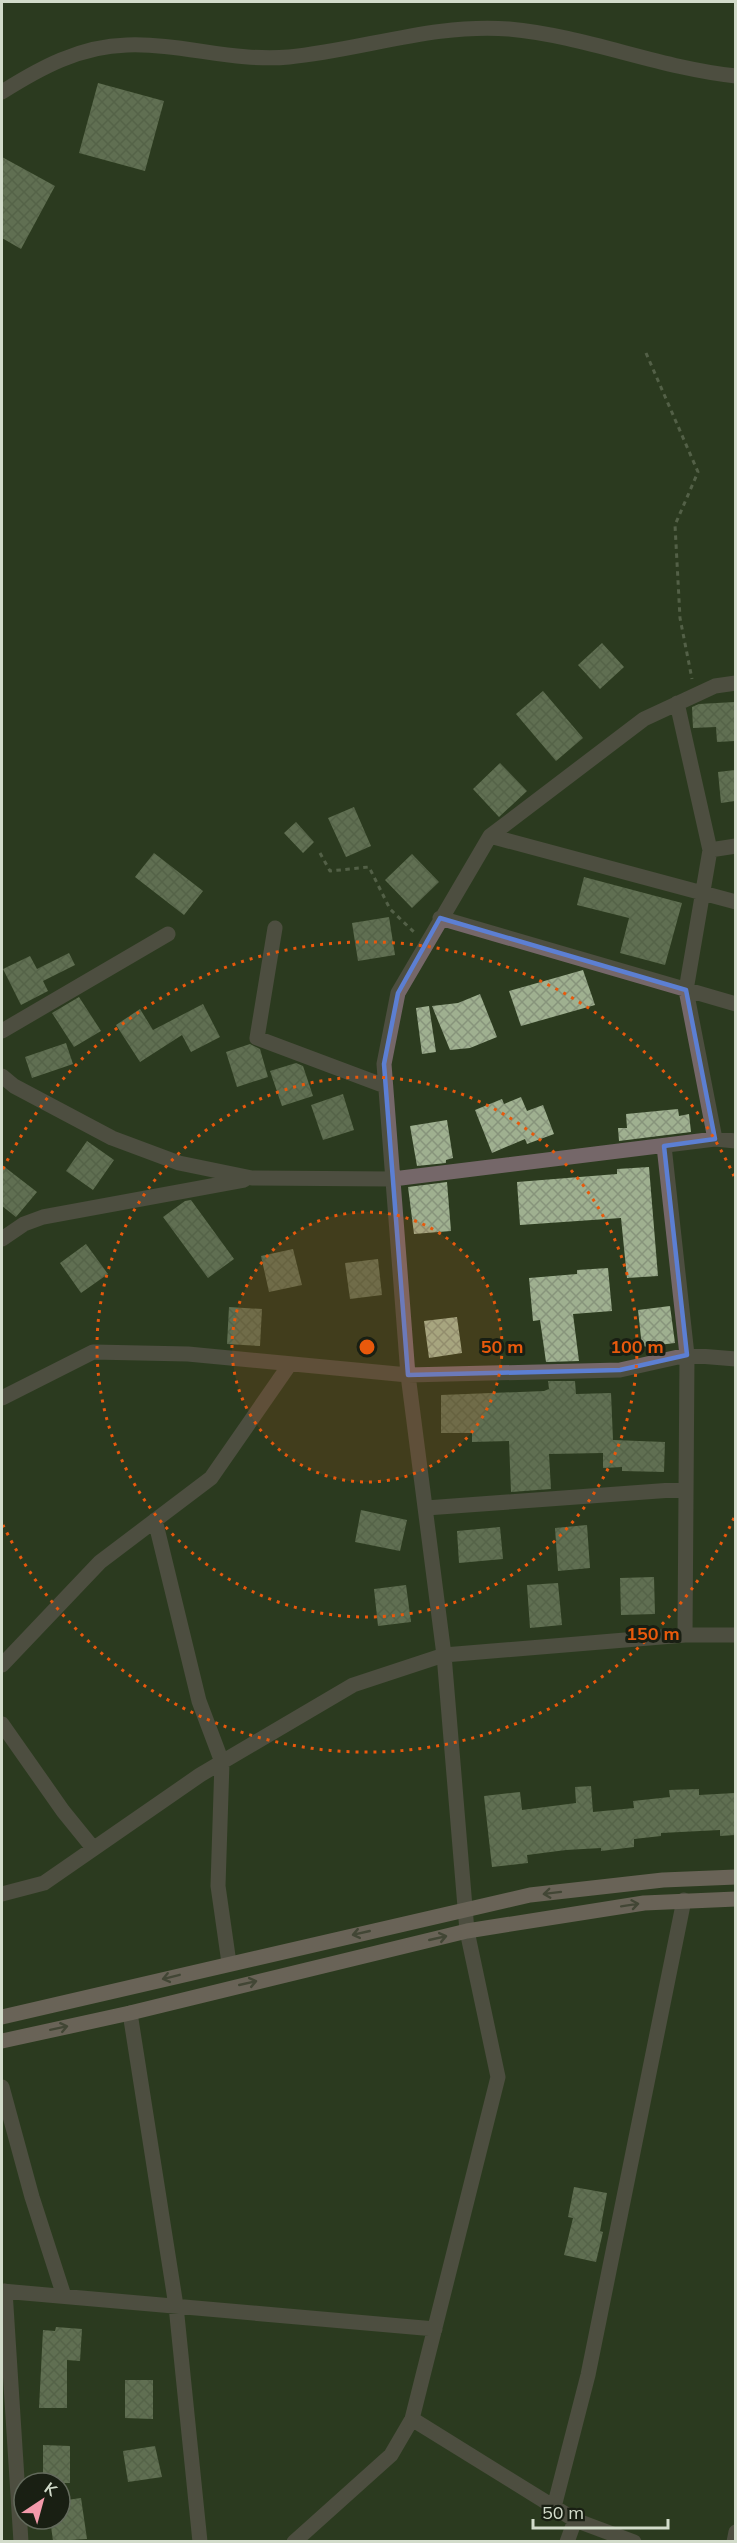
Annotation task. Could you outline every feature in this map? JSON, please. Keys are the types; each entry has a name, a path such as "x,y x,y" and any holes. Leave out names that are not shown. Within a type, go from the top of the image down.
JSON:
{"main road":[{"path":"2,2018 229,1963 530,1895 652,1881 735,1877"},
{"path":"2,2041 130,2013 466,1931 644,1902 735,1899"}],"street":[{"path":"2,92 54,62 106,46 156,46 229,57 260,59 291,57 470,29 536,32 675,66 735,76"},
{"path":"294,2541 391,2455 412,2419 498,2077 466,1931 444,1655 408,1375 384,1064 398,993 490,836 644,718 715,686 735,683"},
{"path":"677,704 710,850 701,891 686,990 715,1139"},
{"path":"490,836 735,902"},
{"path":"710,850 735,846"},
{"path":"440,918 735,1004"},
{"path":"275,928 257,1038 385,1086"},
{"path":"2,1031 168,934"},
{"path":"2,1076 14,1086 112,1138 179,1163 252,1178"},
{"path":"2,1239 24,1224 43,1217 252,1178 393,1179 715,1139 735,1141"},
{"path":"664,1146 687,1355 685,1635"},
{"path":"2,1398 93,1352 188,1354 408,1375 620,1370 687,1355 735,1359"},
{"path":"2,1665 100,1562 211,1478 290,1364"},
{"path":"426,1508 686,1489"},
{"path":"155,1520 199,1701 222,1762 218,1887 229,1963"},
{"path":"2,1894 44,1882 222,1762 353,1685 444,1655 685,1635 735,1635"},
{"path":"2,1724 63,1811 93,1848"},
{"path":"554,2507 588,2375 684,1900"},
{"path":"130,2013 176,2306 200,2541"},
{"path":"2,2086 32,2198 64,2296"},
{"path":"21,2541 3,2291 435,2329"},
{"path":"412,2419 574,2520 634,2541"},
{"path":"567,2541 574,2520"},
{"path":"734,2541 735,2532"}],"path":[{"path":"646,353 698,472 675,525 680,618 695,695"},
{"path":"320,853 330,871 369,867 390,909 426,944"}],"highlighted area":[{"path":"440,918 686,990 715,1139 664,1146 687,1355 620,1370 408,1375 384,1064 398,993"}],"building":[{"path":"98,83 164,101 145,171 79,153"},
{"path":"2,157 55,186 21,249 2,238"},
{"path":"602,643 624,667 600,689 578,665"},
{"path":"543,691 583,738 556,761 516,714"},
{"path":"735,702 735,741 717,742 716,727 693,728 692,707 699,704"},
{"path":"500,763 527,791 499,817 473,789"},
{"path":"735,770 735,801 721,803 718,772"},
{"path":"354,807 371,846 346,857 328,818"},
{"path":"296,822 314,842 303,853 284,833"},
{"path":"154,853 203,891 184,915 135,877"},
{"path":"412,854 439,882 412,908 385,880"},
{"path":"584,877 682,903 665,965 620,953 629,918 577,905"},
{"path":"389,917 395,955 358,961 352,923"},
{"path":"69,953 75,965 43,981 48,991 21,1005 3,969 30,956 37,969"},
{"path":"583,970 595,1005 521,1026 509,991"},
{"path":"480,994 497,1037 470,1048 450,1050 432,1006 458,1003"},
{"path":"79,997 101,1031 74,1047 52,1013"},
{"path":"203,1004 220,1037 191,1052 182,1035 140,1062 116,1025 140,1009 153,1030"},
{"path":"429,1006 436,1052 422,1054 416,1008"},
{"path":"66,1043 73,1064 32,1078 25,1057"},
{"path":"250,1044 260,1049 268,1077 237,1087 226,1052"},
{"path":"296,1063 303,1066 313,1096 282,1106 270,1071"},
{"path":"343,1094 354,1130 323,1140 311,1105"},
{"path":"521,1097 527,1111 543,1105 554,1134 527,1144 525,1139 492,1153 475,1110 502,1099 504,1104"},
{"path":"678,1109 679,1116 689,1114 691,1132 619,1141 618,1128 627,1128 626,1114"},
{"path":"447,1120 453,1158 446,1160 446,1163 417,1166 410,1126"},
{"path":"87,1141 114,1160 93,1190 66,1171"},
{"path":"2,1165 37,1192 16,1217 2,1206"},
{"path":"649,1167 658,1276 627,1278 621,1218 520,1225 517,1182 617,1174 617,1169"},
{"path":"447,1182 451,1231 414,1234 408,1187"},
{"path":"191,1200 234,1259 208,1278 163,1217 185,1201"},
{"path":"86,1244 108,1274 81,1293 60,1263"},
{"path":"293,1249 302,1285 269,1292 261,1256"},
{"path":"378,1259 382,1295 350,1299 345,1263"},
{"path":"608,1268 612,1311 573,1314 579,1361 546,1362 540,1320 533,1321 529,1278 577,1274 577,1270"},
{"path":"670,1306 675,1343 642,1347 638,1310"},
{"path":"229,1307 262,1309 260,1346 227,1344"},
{"path":"457,1317 462,1353 429,1358 424,1321"},
{"path":"548,1381 575,1381 576,1394 611,1393 613,1440 665,1442 664,1472 622,1471 622,1467 603,1468 603,1453 549,1454 551,1489 511,1492 509,1441 472,1442 472,1433 441,1433 441,1395 544,1391 549,1389"},
{"path":"361,1510 407,1520 400,1551 355,1542"},
{"path":"587,1525 590,1568 558,1571 555,1528"},
{"path":"500,1527 503,1559 459,1563 457,1531"},
{"path":"654,1577 655,1614 621,1615 620,1578"},
{"path":"558,1583 562,1625 530,1628 527,1585"},
{"path":"406,1585 411,1622 378,1626 374,1589"},
{"path":"591,1786 593,1812 634,1808 633,1801 670,1797 669,1790 699,1789 699,1795 735,1793 735,1835 720,1836 720,1830 661,1833 661,1836 634,1839 634,1847 601,1851 601,1848 566,1850 527,1855 528,1863 492,1867 484,1796 520,1792 522,1810 576,1803 575,1787"},
{"path":"574,2187 607,2193 600,2231 603,2232 596,2262 564,2255 573,2218 568,2217"},
{"path":"56,2327 82,2329 80,2361 67,2360 67,2408 39,2408 43,2330 55,2331"},
{"path":"125,2380 153,2380 153,2419 125,2418"},
{"path":"43,2445 70,2446 70,2471 43,2471"},
{"path":"155,2446 162,2477 128,2482 123,2451"},
{"path":"81,2498 87,2539 53,2541 52,2531 72,2531 72,2499"}]}
